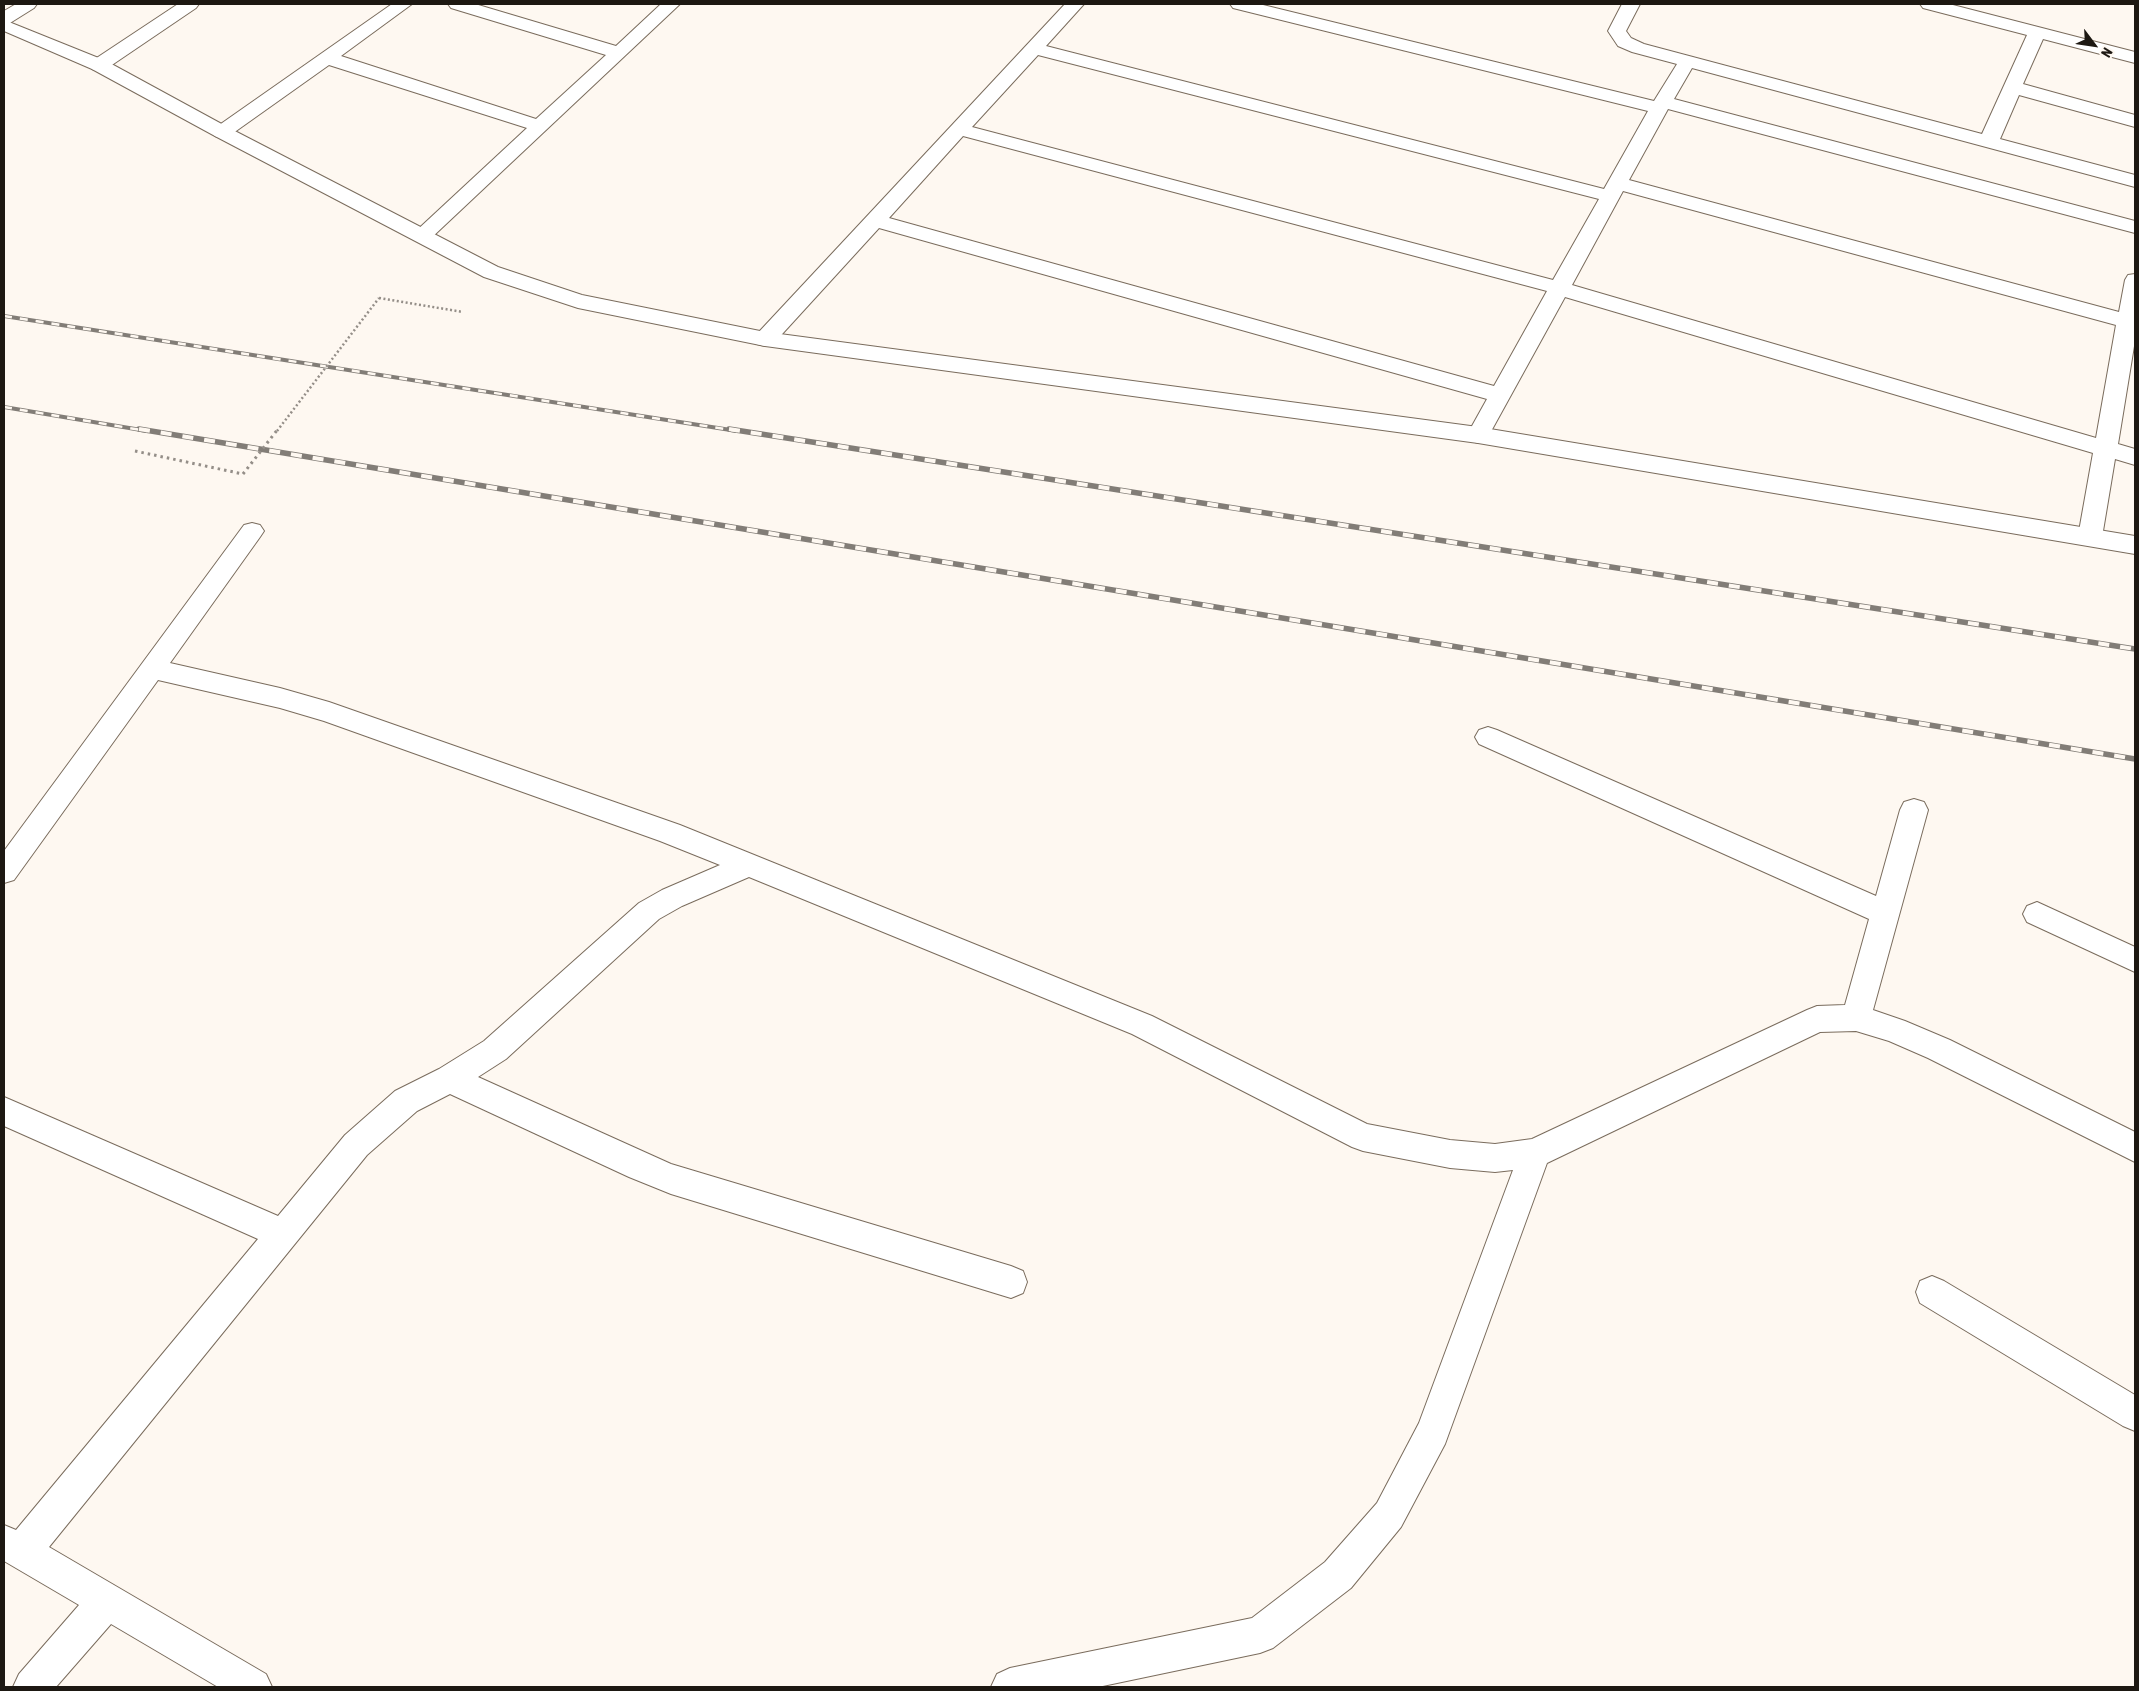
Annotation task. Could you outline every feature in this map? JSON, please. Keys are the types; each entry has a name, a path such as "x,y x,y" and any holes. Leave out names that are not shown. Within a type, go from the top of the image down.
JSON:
{"street":[{"path":"4,19 28,4"},
{"path":"99,65 190,4"},
{"path":"222,132 403,4"},
{"path":"456,4 617,52"},
{"path":"422,236 617,52 671,4"},
{"path":"765,339 1075,4"},
{"path":"1239,4 1661,105 2135,227"},
{"path":"1631,4 1617,31 1619,37 1624,42 1638,48 2135,181"},
{"path":"1929,4 2015,18 2037,32 2135,58"},
{"path":"4,25 99,65 222,132 490,272 578,301 765,339 1478,436 2135,545"},
{"path":"1989,141 2037,32"},
{"path":"1034,48 1614,190 2132,321"},
{"path":"327,58 539,126"},
{"path":"1478,436 1661,105 1687,62"},
{"path":"2012,86 2135,121"},
{"path":"959,129 1560,288 2135,457"},
{"path":"875,220 1500,395"},
{"path":"2090,537 2105,448 2132,321 2135,280"},
{"path":"4,871 252,531"},
{"path":"152,669 280,698 329,712 670,833 1142,1025 1363,1137 1450,1154 1495,1158 1535,1153 1817,1019 1856,1018 1896,1030 1939,1049 2135,1148"},
{"path":"1488,737 1885,914"},
{"path":"1856,1018 1914,810"},
{"path":"254,1687 13,1547 283,1234 356,1145 406,1101 450,1079 495,1050 649,911 672,898 749,865"},
{"path":"2037,914 2135,960"},
{"path":"450,1079 640,1167 671,1179 1011,1282"},
{"path":"4,1111 283,1234"},
{"path":"1010,1687 1260,1635 1338,1575 1390,1515 1433,1432 1535,1153"},
{"path":"1932,1292 2135,1414"},
{"path":"32,1687 107,1601"}],"path":[{"path":"135,451 243,474 380,298 463,312"}],"railway":[{"path":"4,316 737,431"},
{"path":"4,407 147,431"},
{"path":"139,429 2135,759"},
{"path":"729,429 2135,649"}]}
